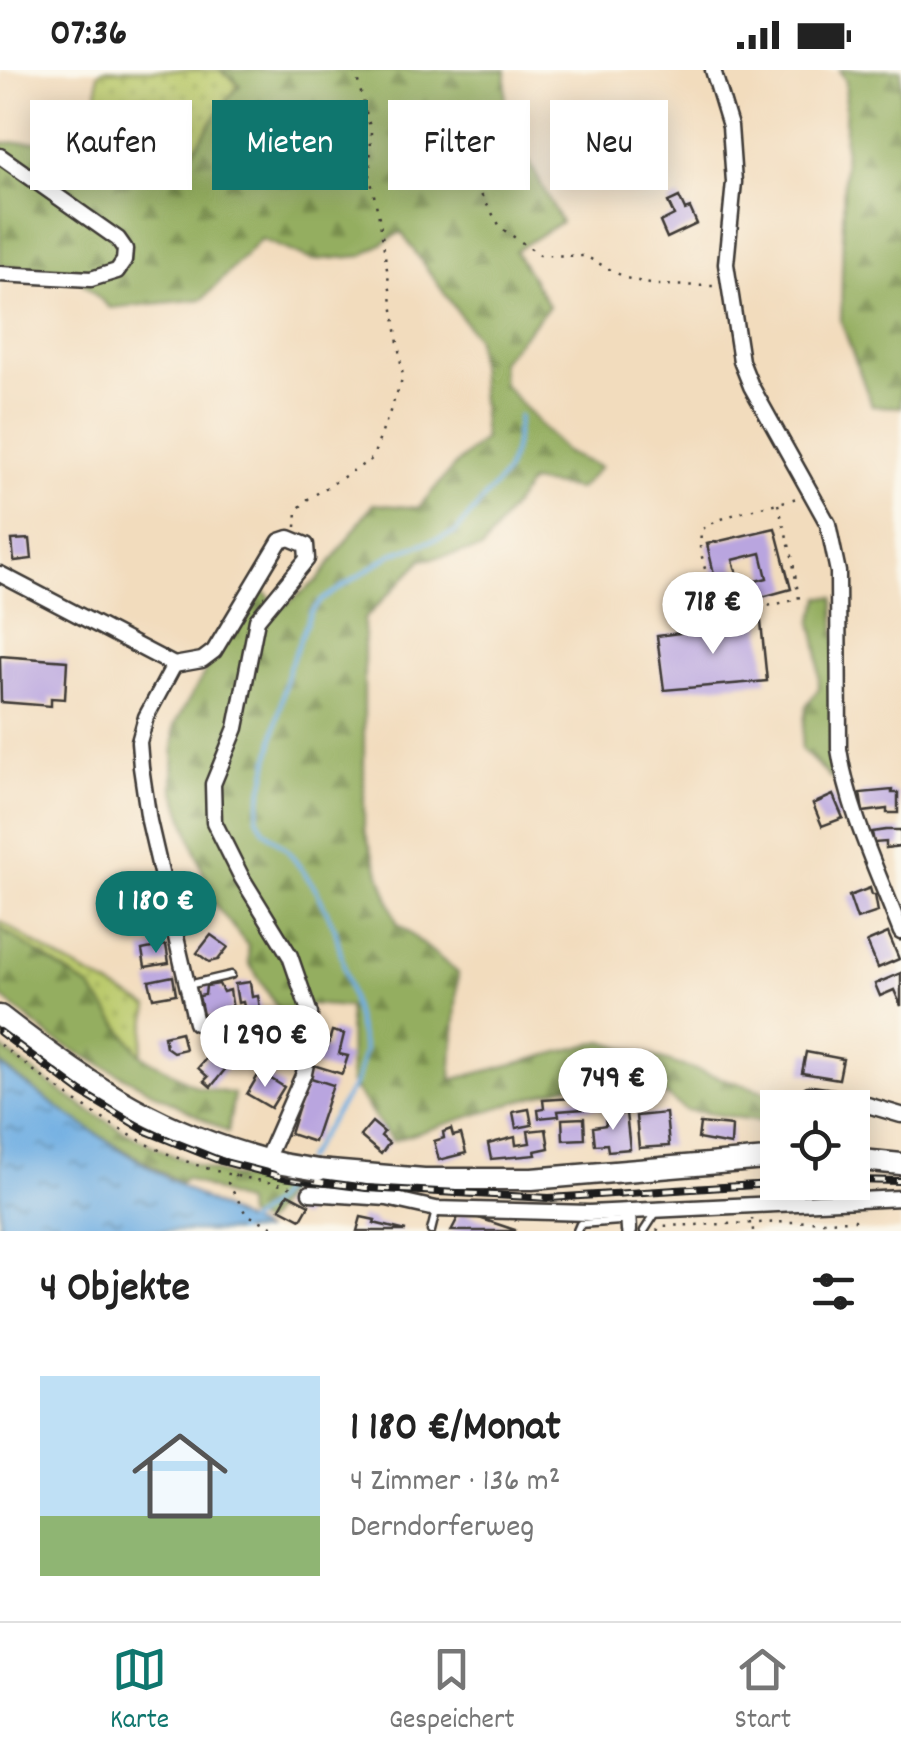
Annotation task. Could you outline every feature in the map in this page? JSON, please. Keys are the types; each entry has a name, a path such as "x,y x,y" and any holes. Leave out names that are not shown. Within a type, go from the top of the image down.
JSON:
{"main road":[{"path":"0,1016 80,1076 128,1106 180,1133 274,1162 424,1180 514,1180 760,1160"},
{"path":"870,1161 901,1164"}],"street":[{"path":"713,70 730,126 733,156 727,286 741,361 828,524 838,572 839,750 846,794 901,932"},
{"path":"0,156 118,239 125,249 118,271 91,279 0,274"},
{"path":"0,574 174,665 202,660 214,651 280,542 289,538 306,545 307,559 257,620 236,728 213,784 214,822 242,878 290,956 310,1014 310,1050 274,1162"},
{"path":"174,665 146,717 139,742 150,821 196,1022"},
{"path":"870,1106 901,1115"},
{"path":"310,1194 387,1198 436,1210 628,1211 901,1198"},
{"path":"628,1211 629,1231"}],"lane":[{"path":"188,985 231,974"},
{"path":"431,1231 436,1210"},
{"path":"644,1231 658,1210"},
{"path":"577,1231 580,1224 620,1221 628,1211"}],"path":[{"path":"289,538 298,532 297,510 308,499 372,460 403,377 370,177 371,130 356,70"},
{"path":"478,190 501,228 540,254 585,256 626,278 654,286 727,286"},
{"path":"778,504 798,599 717,617 700,549 701,530 712,522 812,494"},
{"path":"0,1045 124,1131 193,1163 290,1188"},
{"path":"237,1174 228,1183 246,1214 282,1231"},
{"path":"657,1231 660,1226 855,1220 856,1231"}],"green space":[{"path":"103,70 220,70 240,84 227,100 212,100 212,123 193,153 192,100 97,100 98,74"},
{"path":"220,70 506,70 505,100 388,100 388,190 530,190 530,163 561,222 515,251 549,306 501,361 503,384 566,453 600,467 579,489 530,482 482,549 422,560 364,619 364,829 397,923 458,973 451,1080 603,1041 760,1090 760,1121 685,1110 657,1088 577,1083 392,1141 350,1082 349,1007 308,1004 290,1049 291,1065 249,1067 241,1058 243,1033 289,1026 249,963 248,946 213,902 173,786 174,725 257,584 280,609 318,580 373,504 418,508 484,439 476,338 401,232 362,256 312,260 261,239 203,299 110,308 68,270 0,266 0,143 30,142 30,190 192,190 192,153 212,122 212,190 368,190 368,100 227,100 240,85"},
{"path":"839,70 901,70 901,407 872,406 841,321 846,81"},
{"path":"821,597 834,597 842,784 835,782 801,749 806,706 819,688 818,650 812,622"},
{"path":"0,921 61,960 149,1007 141,1055 90,988 0,928"},
{"path":"0,928 90,988 141,1055 197,1087 234,1094 228,1132 53,1039 0,996"},
{"path":"0,1047 71,1098 145,1142 210,1170 288,1190 264,1224 246,1216 245,1203 185,1178 181,1183 80,1124 0,1064"}],"water":[{"path":"0,1065 128,1154 264,1231 0,1231"}],"building":[{"path":"679,197 685,210 690,208 697,224 667,238 660,222 674,215 668,202"},
{"path":"775,528 791,589 722,608 707,544","holes":["761,553 767,578 740,585 733,560"]},
{"path":"30,539 32,559 14,561 12,540"},
{"path":"761,622 767,681 664,690 657,636"},
{"path":"0,656 67,661 65,699 51,698 51,706 1,702"},
{"path":"860,793 898,793 898,813 887,813 887,809 863,812"},
{"path":"833,795 843,818 822,826 813,804"},
{"path":"901,830 901,846 886,848 886,842 874,843 872,832"},
{"path":"870,888 878,912 857,919 849,896"},
{"path":"888,933 899,959 878,968 867,942"},
{"path":"211,935 228,947 218,960 209,962 197,953"},
{"path":"166,945 169,963 145,967 142,950"},
{"path":"901,973 901,1006 894,990 880,996 875,984"},
{"path":"173,976 176,994 153,998 149,981"},
{"path":"250,982 252,997 258,996 261,1014 246,1016 243,1002 238,1003 235,984"},
{"path":"219,984 223,992 230,990 233,1010 228,1015 209,1018 209,1014 203,1015 199,996 205,995 206,986"},
{"path":"332,1031 344,1034 339,1054 348,1056 342,1074 313,1065 319,1047 327,1049"},
{"path":"181,1032 185,1049 173,1052 166,1047 164,1036"},
{"path":"214,1049 231,1062 211,1087 204,1081 208,1077 198,1068"},
{"path":"806,1052 843,1059 839,1079 802,1073"},
{"path":"260,1072 284,1087 271,1108 247,1094"},
{"path":"308,1077 333,1085 314,1142 290,1134"},
{"path":"648,1093 649,1104 558,1111 559,1116 539,1118 543,1100"},
{"path":"529,1109 532,1125 516,1128 513,1112"},
{"path":"626,1113 630,1149 608,1151 607,1144 595,1145 593,1127 606,1125 605,1116"},
{"path":"666,1113 669,1146 639,1148 636,1116"},
{"path":"584,1118 585,1139 563,1140 562,1119"},
{"path":"372,1122 384,1132 381,1136 389,1143 381,1154 360,1136"},
{"path":"700,1123 732,1126 731,1145 698,1139"},
{"path":"451,1129 453,1136 461,1134 466,1153 439,1160 434,1141 444,1138 443,1132"},
{"path":"546,1129 549,1148 535,1151 536,1155 491,1159 488,1144 515,1137 516,1145 530,1143 528,1131"},
{"path":"288,1194 309,1205 301,1219 280,1208"},
{"path":"461,1212 515,1230 515,1231 451,1231"},
{"path":"361,1217 375,1220 374,1223 406,1231 357,1231"}],"waterway":[{"path":"305,1160 356,1082 364,1051 335,929 316,889 257,817 288,670 311,612 322,600 392,554 455,533 505,474 514,450 519,416"},
{"path":"237,1231 272,1203 294,1176"}],"railway":[{"path":"0,1032 81,1092 146,1131 221,1161 283,1177 366,1188 549,1198 760,1185"},
{"path":"870,1180 901,1181"}]}
